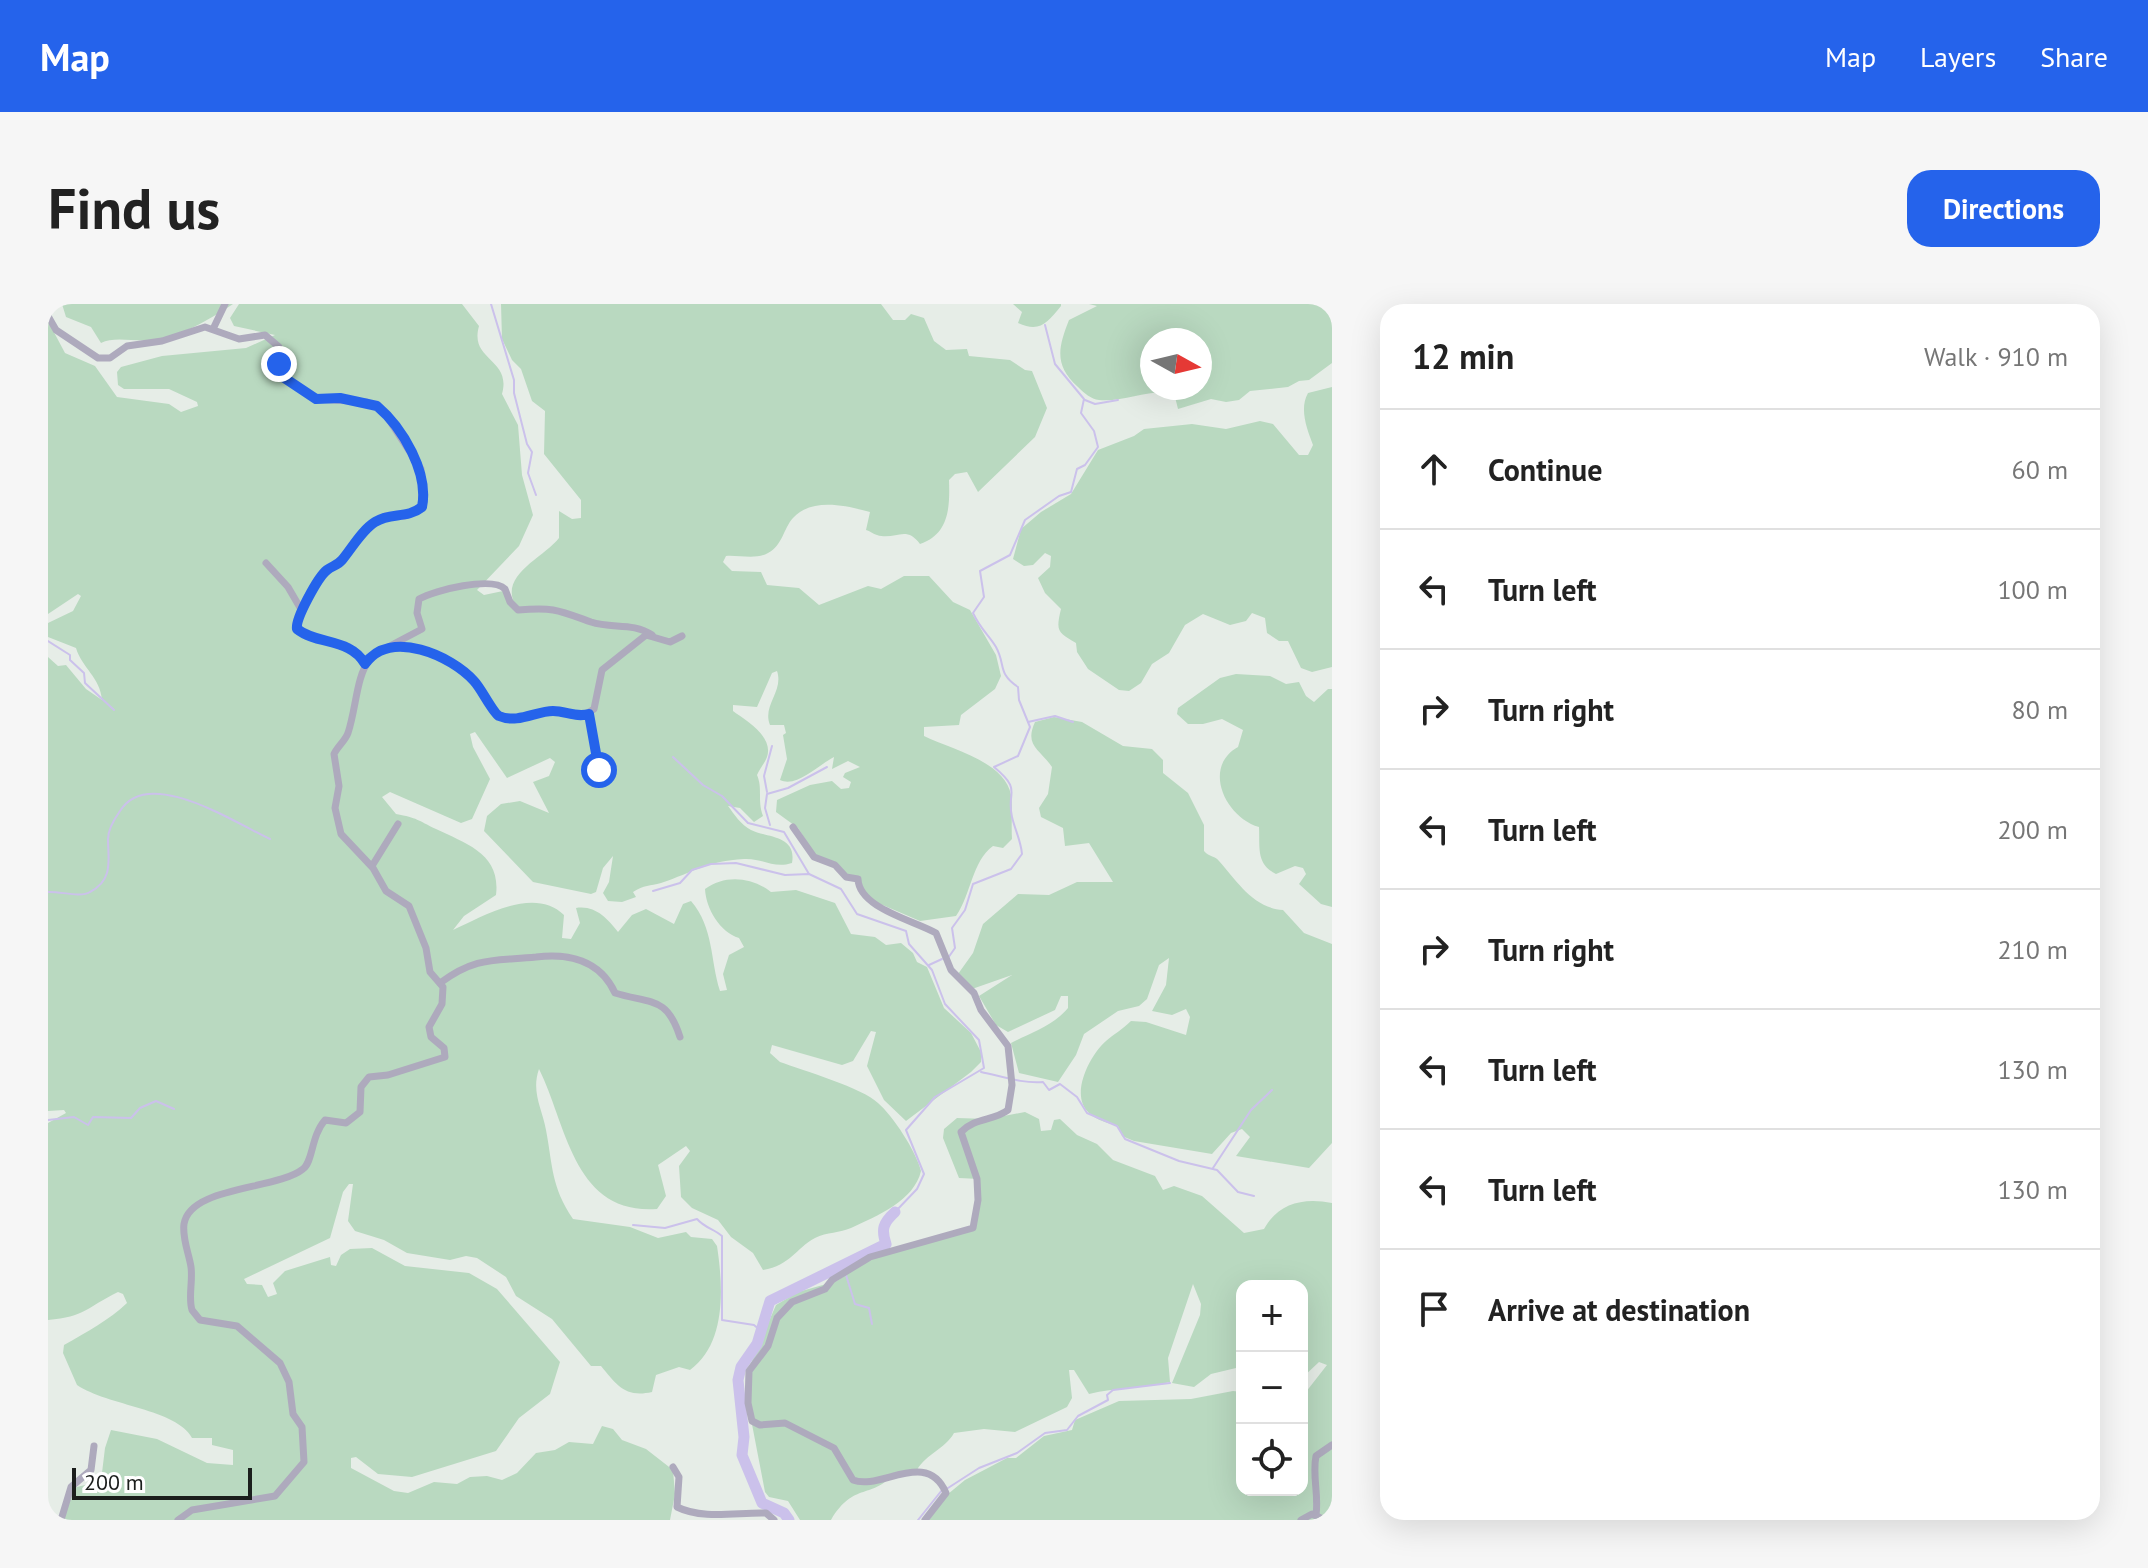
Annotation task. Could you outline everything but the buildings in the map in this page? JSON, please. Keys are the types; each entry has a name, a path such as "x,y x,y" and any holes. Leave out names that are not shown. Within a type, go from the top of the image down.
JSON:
{"street":[{"path":"214,327 225,304"},
{"path":"48,316 56,330 98,358 110,358 127,346 214,327 227,337 270,337 281,352 280,375 312,397 377,406 421,469 422,507 405,516 385,516 374,522 341,561 325,571 296,624 299,631 339,643 361,657 365,664"},
{"path":"266,563 288,587 302,611"},
{"path":"178,1520 192,1510 275,1496 304,1462 302,1427 293,1414 289,1382 280,1363 237,1326 200,1320 192,1310 192,1275 184,1231 186,1218 201,1203 217,1195 273,1184 302,1170 310,1161 311,1143 325,1120 346,1123 360,1112 361,1087 369,1077 442,1060 444,1048 431,1037 429,1027 444,997 440,983 430,972 428,954 409,906 386,891 372,866 343,837 335,808 339,786 334,754 347,736 365,664 375,653 422,629 417,613 419,599 439,588 491,584 505,589 518,610 540,606 574,613 591,622 643,629 670,642 682,636"},
{"path":"599,770 589,714 597,701 602,670 634,641 653,636"},
{"path":"387,648 413,649 455,662 479,686 493,711 500,716 531,718 551,711 578,716 589,714"},
{"path":"372,866 398,824"},
{"path":"793,827 814,857 835,865 846,877 858,879 859,887 871,903 936,933 951,970 974,993 981,1010 1008,1046 1012,1085 1008,1110 972,1123 961,1132 977,1179 978,1200 973,1228 870,1257 832,1280 825,1289 792,1302 777,1318 771,1340 748,1378 752,1421 760,1425 785,1423 834,1448 853,1480 862,1482 912,1472 929,1475 946,1493 925,1520"},
{"path":"440,983 470,965 491,958 549,953 576,959 607,976 615,993 655,1002 669,1010 680,1037"},
{"path":"1316,1515 1318,1499 1313,1470 1316,1456 1332,1445"},
{"path":"61,1520 71,1487 91,1470 94,1446"},
{"path":"673,1467 679,1477 677,1507 682,1510 715,1515 766,1513 774,1520"},
{"path":"1301,1520 1316,1515 1325,1520"}],"green space":[{"path":"62,304 233,304 204,322 173,335 151,340 101,343 91,327 66,317"},
{"path":"239,304 462,304 479,326 480,346 501,373 502,394 518,425 522,475 533,515 519,546 477,590 484,595 503,591 513,600 514,582 559,538 559,511 572,519 581,518 581,500 544,454 545,411 532,401 521,369 512,360 502,339 501,304 881,304 893,320 905,320 911,314 924,318 934,341 946,350 967,349 969,356 1010,360 1032,371 1047,408 1035,437 978,492 967,472 955,474 949,480 946,519 930,540 920,544 910,535 877,535 866,530 870,512 820,505 801,511 793,518 777,546 768,553 753,557 726,556 723,562 732,571 761,572 767,585 799,588 819,605 868,586 881,589 904,576 929,576 953,602 970,610 996,655 1001,676 995,689 961,715 959,725 924,727 924,736 975,758 999,773 1011,795 1012,839 1003,848 993,846 980,860 956,916 920,921 871,900 850,876 816,856 798,828 776,812 777,800 810,785 832,781 841,789 849,788 851,782 843,777 845,773 860,767 848,761 832,769 834,757 793,781 780,780 787,759 783,735 786,733 784,725 770,725 768,718 778,685 777,671 772,673 757,707 733,705 733,711 757,730 768,749 757,775 763,816 754,822 740,808 728,806 747,828 785,842 790,847 792,863 779,865 744,859 720,862 640,888 633,892 636,897 622,902 608,901 603,893 609,882 613,856 603,868 596,892 591,894 533,882 484,831 487,816 501,804 520,801 549,813 533,782 549,776 555,762 550,758 507,778 475,732 470,734 473,747 490,779 472,819 461,823 390,792 382,797 396,814 417,820 480,852 493,870 496,895 464,916 453,930 509,906 538,903 564,915 562,938 571,939 580,923 576,908 595,911 618,932 632,915 646,909 674,924 683,904 691,901 708,933 720,991 727,990 723,974 729,955 744,947 739,938 726,931 715,919 705,889 721,881 738,879 755,883 771,892 796,890 835,903 851,934 875,937 886,945 901,943 913,953 917,962 927,967 944,1008 971,1033 981,1052 981,1062 971,1072 906,1121 884,1100 867,1066 876,1032 871,1031 853,1061 842,1065 772,1045 770,1053 780,1062 846,1086 878,1103 903,1134 921,1171 911,1191 893,1206 851,1228 815,1238 786,1261 763,1270 753,1253 731,1237 718,1220 692,1208 681,1197 679,1166 690,1151 686,1146 658,1165 666,1196 657,1209 629,1207 607,1198 590,1182 577,1162 539,1069 537,1093 554,1176 560,1196 573,1219 630,1227 658,1238 686,1232 691,1237 712,1239 717,1246 721,1278 720,1313 711,1345 690,1370 679,1367 656,1375 652,1392 628,1391 601,1366 591,1366 552,1319 516,1296 506,1277 477,1258 466,1256 450,1260 407,1253 384,1240 355,1231 348,1221 353,1184 349,1184 343,1192 330,1238 244,1279 247,1284 262,1285 268,1297 277,1294 273,1283 285,1271 330,1257 331,1265 336,1266 341,1255 350,1249 372,1248 405,1266 469,1273 497,1289 560,1362 550,1394 519,1418 496,1451 412,1477 378,1474 356,1457 351,1458 351,1468 394,1491 408,1493 434,1482 457,1484 470,1477 487,1476 502,1480 517,1473 536,1453 555,1450 569,1442 593,1444 602,1426 613,1429 622,1440 646,1449 673,1470 675,1494 670,1520 64,1520 73,1488 101,1481 105,1448 111,1430 157,1439 207,1463 233,1465 233,1450 212,1445 212,1438 192,1438 172,1420 77,1385 63,1353 64,1345 97,1326 127,1303 123,1294 118,1292 78,1314 48,1320 48,1123 66,1113 64,1110 48,1111 48,657 58,666 66,665 86,689 102,700 98,685 76,648 48,637 48,623 73,611 81,596 78,594 48,614 48,321 65,353 95,366 117,397 169,404 181,412 198,406 197,402 169,389 124,389 118,385 117,372 121,367 162,356 246,348 275,335 234,326 230,318"},
{"path":"1013,304 1061,306 1042,325 1032,327 1018,323 1022,312"},
{"path":"1089,304 1332,304 1332,363 1309,380 1288,387 1250,391 1239,400 1226,402 1212,399 1212,328 1140,328 1140,395 1096,399 1070,379 1062,364 1062,339 1069,320 1097,306"},
{"path":"1332,387 1332,667 1312,672 1301,668 1288,641 1279,641 1267,633 1265,618 1252,613 1246,621 1230,625 1203,614 1185,625 1169,653 1152,664 1141,683 1129,691 1119,690 1088,669 1077,652 1076,643 1060,631 1061,609 1045,593 1038,578 1050,567 1051,556 1045,553 1033,565 1024,566 1013,559 1021,529 1041,512 1071,494 1098,450 1144,429 1192,424 1226,429 1260,421 1273,424 1299,455 1308,455 1313,445 1305,419 1305,399 1308,393"},
{"path":"1176,400 1208,400 1178,409"},
{"path":"1236,674 1270,676 1286,684 1299,682 1306,696 1314,702 1332,689 1332,907 1321,904 1299,884 1306,874 1303,868 1295,866 1276,874 1265,865 1260,855 1259,827 1247,822 1228,803 1222,791 1221,767 1227,756 1238,747 1243,730 1222,719 1188,724 1177,714 1178,708 1220,678"},
{"path":"1054,717 1082,722 1123,746 1152,749 1163,760 1163,773 1188,793 1204,825 1204,851 1218,859 1254,899 1283,910 1304,933 1332,944 1332,1143 1309,1168 1236,1156 1250,1137 1242,1129 1231,1133 1212,1154 1134,1141 1122,1136 1118,1126 1089,1113 1083,1105 1081,1086 1088,1065 1100,1047 1131,1021 1146,1022 1186,1035 1190,1017 1186,1009 1172,1015 1152,1011 1166,985 1169,958 1159,965 1147,999 1139,1006 1118,1011 1084,1034 1076,1055 1058,1082 1019,1073 1011,1043 1062,1014 1068,1008 1068,996 1061,996 1055,1010 1008,1032 996,1025 979,996 1012,975 972,989 958,974 973,953 983,924 1018,894 1049,895 1077,882 1113,882 1089,843 1065,846 1063,828 1041,817 1039,808 1048,794 1052,767 1035,747 1031,737 1035,722"},
{"path":"1025,1112 1039,1119 1041,1131 1051,1130 1054,1120 1060,1119 1077,1135 1097,1144 1113,1160 1155,1176 1163,1190 1174,1186 1202,1196 1244,1233 1264,1229 1276,1214 1292,1204 1311,1201 1332,1203 1332,1520 929,1520 948,1494 965,1480 1007,1458 1016,1458 1044,1436 1072,1430 1075,1420 1119,1401 1191,1399 1233,1391 1236,1391 1236,1496 1308,1496 1308,1389 1327,1365 1319,1362 1308,1372 1308,1280 1236,1280 1236,1368 1211,1374 1194,1387 1172,1383 1200,1315 1201,1304 1193,1284 1168,1358 1170,1382 1089,1394 1074,1370 1069,1370 1072,1398 1067,1407 1015,1432 984,1429 954,1433 917,1470 895,1472 879,1486 848,1500 831,1520 800,1520 788,1501 769,1497 765,1492 746,1393 747,1372 776,1305 798,1292 837,1281 868,1260 972,1230 979,1179 959,1178 943,1138 944,1129 957,1118 988,1119"}],"waterway":[{"path":"491,304 514,380 514,393 527,444 532,452 528,473 536,495"},
{"path":"948,958 955,948 952,928 965,910 973,884 1011,869 1022,854 1012,817 1011,787 994,767 1018,756 1030,727 1019,700 1018,687 1004,673 996,647 973,613 984,597 980,571 1010,555 1025,520 1059,496 1071,492 1077,469 1085,465 1098,447 1094,431 1081,413 1084,399 1055,364 1045,325"},
{"path":"1085,400 1095,404 1118,400"},
{"path":"48,641 70,655 70,660 84,673 85,683 114,710"},
{"path":"1028,722 1055,716 1073,722"},
{"path":"767,792 764,776 772,746"},
{"path":"673,757 703,785 722,796 748,823 784,832 809,874"},
{"path":"770,825 765,808 767,794 788,788 827,767"},
{"path":"48,892 81,894 98,887 108,868 110,828 120,811 133,798 150,794 171,795 215,811 270,839"},
{"path":"653,891 680,883 692,870 711,864 736,863 785,875 809,874 841,889 857,914 906,931 909,944 932,970 945,1004 979,1040 984,1068 935,1097 906,1130 924,1174 917,1189 895,1212"},
{"path":"929,965 942,959"},
{"path":"981,1072 1020,1081 1043,1082 1049,1090 1060,1084 1077,1097 1087,1113 1117,1126 1125,1139 1179,1161 1217,1170 1238,1192 1254,1196"},
{"path":"1213,1168 1251,1110 1272,1090"},
{"path":"48,1120 74,1117 88,1125 93,1117 131,1118 140,1108 156,1101 174,1109"},
{"path":"789,1520 784,1513 762,1503 742,1455 744,1437 738,1380 741,1367 757,1344 770,1301 886,1244 884,1226 895,1212"},
{"path":"633,1225 665,1228 697,1219 722,1236 722,1320 754,1325 761,1331"},
{"path":"846,1275 855,1304 869,1308 872,1324"},
{"path":"948,1488 979,1468 1017,1453 1045,1433 1067,1430 1078,1416 1108,1400 1107,1395 1113,1390 1170,1383"},
{"path":"918,1520 942,1490"}],"route":[{"path":"279,364 280,375 316,399 340,398 377,406 419,462 423,476 422,507 405,516 385,516 374,522 341,561 325,571 306,599 297,629 305,635 339,643 361,657 365,664 375,653 400,647 455,662 479,686 495,714 500,716 531,718 551,711 578,716 589,714 599,770"}]}
